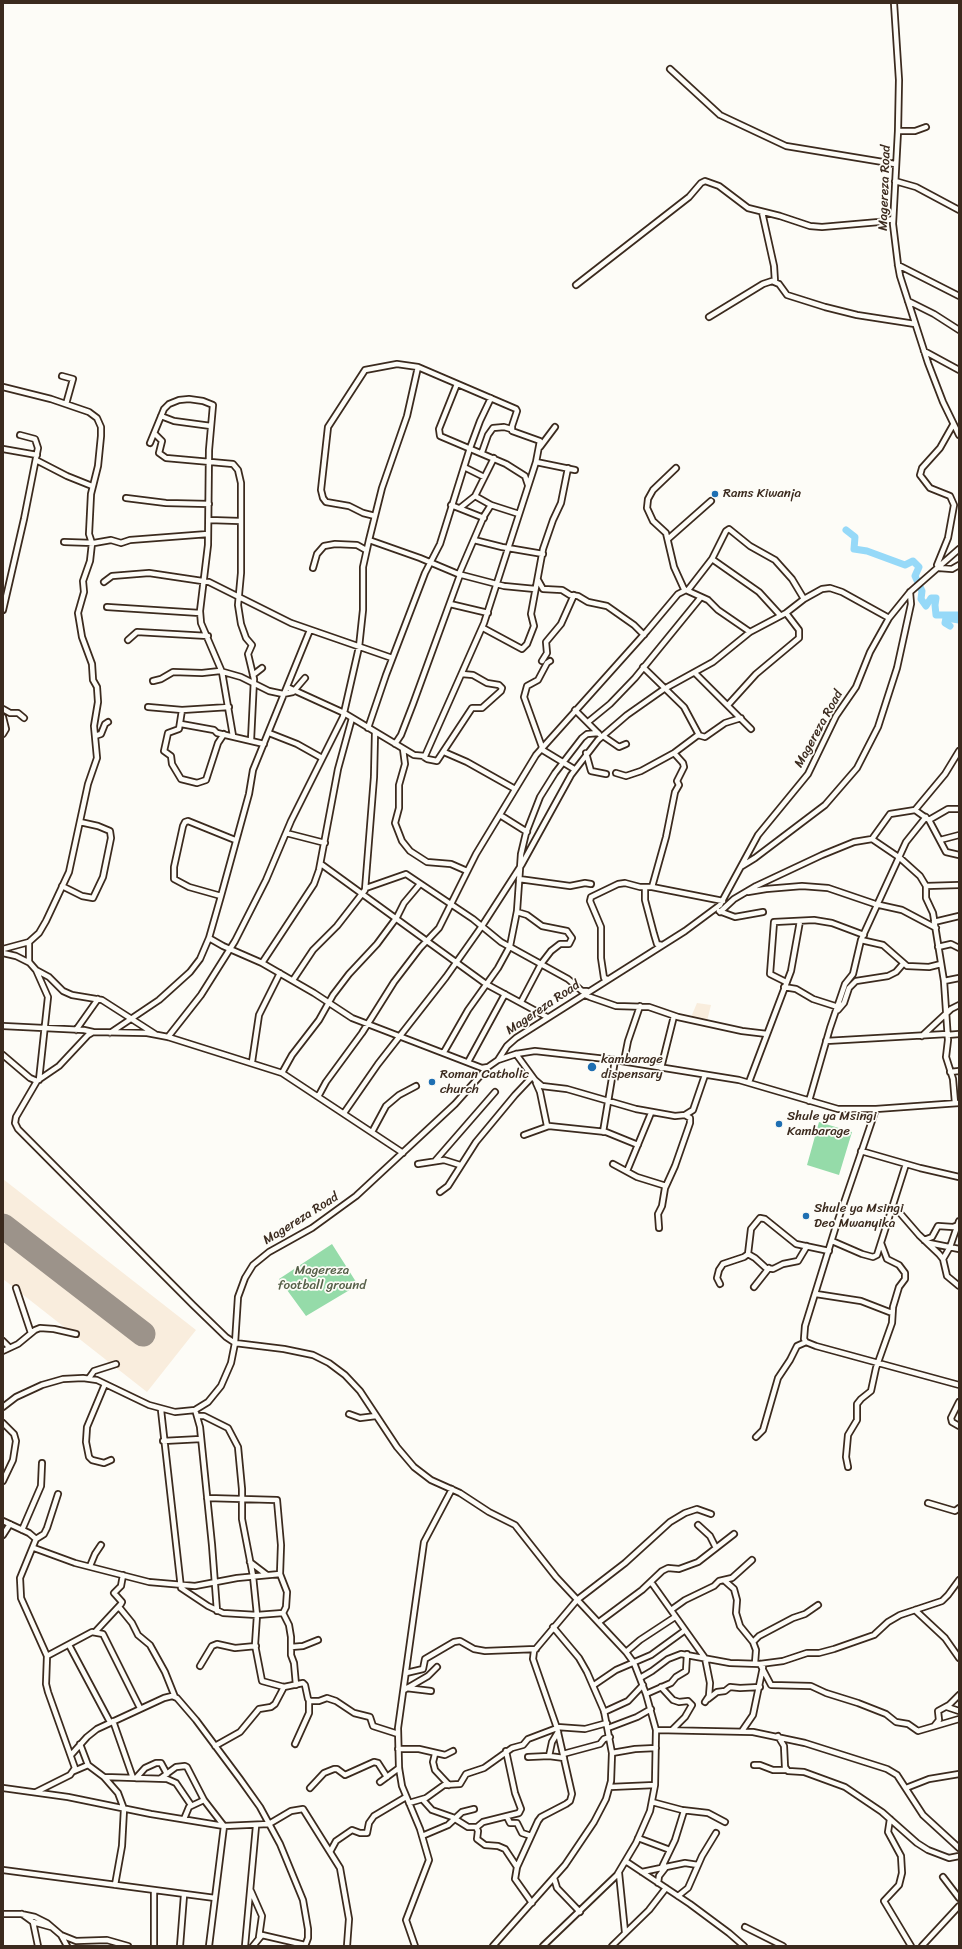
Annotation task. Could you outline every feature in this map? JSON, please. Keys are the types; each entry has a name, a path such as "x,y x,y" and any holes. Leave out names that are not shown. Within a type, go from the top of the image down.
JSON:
{"street":[{"name":"Magereza Road","path":"894,3 899,57 898,131 893,219 898,265 924,351 943,402 959,435"},
{"path":"670,69 720,115 786,146 896,164"},
{"path":"898,131 916,131 926,127"},
{"path":"895,181 916,187 959,210"},
{"path":"576,285 689,197 704,182 719,186 744,206 780,216 804,225 819,228 893,219"},
{"path":"762,212 774,266 775,282 787,295 825,308 915,324"},
{"path":"898,265 959,296"},
{"path":"708,317 763,284 775,282"},
{"path":"908,301 934,314 959,330"},
{"path":"924,351 959,370"},
{"path":"375,516 363,513 349,506 329,503 323,498 321,487 328,428 365,370 397,364 418,367 517,410 511,429"},
{"path":"168,1037 201,995 230,949 266,880 286,833 344,713 359,647 363,610 363,569 368,540 382,488 406,416 418,367"},
{"path":"62,376 72,378 66,404"},
{"path":"457,384 447,405 439,435 441,438 482,452 494,458 525,476 528,486"},
{"path":"3,387 66,404 89,412 97,418 100,424 100,454 92,486 89,527 92,543 78,613 82,636 92,664 93,680 98,687 98,702 94,722 98,756 89,780 70,868 42,928 29,942 3,949"},
{"path":"368,728 392,658 430,563 440,544 451,505 480,421 492,398"},
{"path":"150,443 155,434 161,416 167,406 176,401 189,399 200,400 213,405 211,412 209,462 209,520 205,582 200,613 201,623 208,636 222,672 233,736"},
{"path":"161,416 174,421 211,426"},
{"path":"954,425 940,448 922,468 920,474 927,486 933,490 950,496 954,505 948,538 938,563 939,568 953,569 959,565"},
{"path":"424,756 430,746 488,613 536,462 539,440 504,427 493,428 488,435 482,452"},
{"path":"539,448 555,427"},
{"path":"155,434 162,441 158,453 166,458 233,464 237,467 241,483 241,573 238,597 240,622 246,638 251,644 248,654 254,684 251,740"},
{"path":"3,610 37,457 37,441 20,435"},
{"path":"3,448 37,457 67,476 92,486"},
{"path":"460,508 475,496 494,458"},
{"path":"536,462 575,470"},
{"path":"464,467 484,476"},
{"path":"482,628 523,650 534,628 534,622 531,614 535,589 550,527 561,503 568,468"},
{"path":"676,468 658,484 650,495 647,506 650,517 664,530 668,539 674,567 686,590 710,601 718,610 750,632"},
{"path":"475,496 491,505 519,514"},
{"path":"126,498 166,503 209,504"},
{"path":"668,539 711,501"},
{"path":"451,505 484,518"},
{"path":"395,744 401,735 410,713 440,628 474,540 491,505"},
{"path":"209,520 240,521"},
{"path":"318,1095 403,970 442,923 467,871 515,789 542,748 644,635 678,594 686,590 712,559 726,531 731,529 750,546 775,560 792,579 804,599"},
{"path":"64,542 92,543 111,540 121,543 130,540 208,534"},
{"path":"368,540 460,575 498,585 535,589"},
{"path":"474,540 543,554"},
{"path":"313,568 317,554 324,546 339,544 357,545 366,550"},
{"name":"Magereza Road","path":"195,1410 208,1402 221,1386 231,1363 235,1343 238,1297 245,1278 253,1265 269,1252 312,1228 356,1196 471,1088 488,1067 498,1060 511,1041 718,910 740,866 758,835 808,774 836,716 856,687 870,652 888,618 910,592 959,549"},
{"path":"712,559 759,592 780,615"},
{"path":"104,582 112,576 149,573 217,585 285,621 392,658"},
{"path":"538,580 543,589 562,590 568,595 574,595 589,603 607,606 634,625 644,635"},
{"path":"344,1112 378,1064 482,926 519,869 574,769 586,753 602,736 627,715 664,689 713,662 750,632 786,613 804,599 822,589 830,588 842,592 888,618"},
{"path":"740,866 755,858 825,806 857,768 878,728 897,668 911,604 910,592"},
{"path":"542,661 546,653 546,642 561,624 574,595"},
{"path":"588,722 610,704 635,678 701,597"},
{"path":"450,604 488,613"},
{"path":"107,607 200,613"},
{"path":"728,705 756,674 799,638 799,630 786,613"},
{"path":"110,1033 159,1000 190,972 200,959 221,896 235,840 249,794 253,770 310,630"},
{"path":"128,640 137,632 208,636"},
{"path":"550,661 547,663 538,680 527,686 524,697 542,748 574,769"},
{"path":"643,667 684,707 699,734 705,736 723,725 741,718"},
{"path":"253,675 262,668"},
{"path":"152,681 161,679 173,672 222,672 269,691 283,694 295,690 305,678"},
{"path":"695,673 752,729"},
{"path":"287,687 344,713 375,733 416,756 424,756 427,759 437,761 472,708 482,708 501,690 499,685 486,683 476,676 462,674"},
{"path":"148,707 182,710 229,706"},
{"path":"3,710 10,714 17,712 24,718"},
{"path":"182,710 181,724 177,731 168,733 164,752 172,757 172,764 179,778 186,782 201,783 206,780 218,743 224,734"},
{"path":"575,710 602,736 619,747 626,744"},
{"path":"3,717 6,729 3,734"},
{"path":"262,963 314,884 321,864 337,774 352,718"},
{"path":"95,736 102,734 104,724 108,722"},
{"path":"181,724 214,730 264,744"},
{"path":"269,733 297,744 322,758"},
{"path":"293,980 314,950 337,926 363,894 366,888 368,834 374,777 375,733"},
{"path":"444,1052 486,984 498,968 510,946 517,912 519,869 527,832 546,786 584,735 598,733"},
{"path":"616,773 623,776 635,774 674,753 699,734"},
{"path":"403,749 405,764 399,785 399,808 395,823 402,841 410,851 427,862 451,864 467,871"},
{"path":"872,839 890,814 915,810 945,774 959,751"},
{"path":"444,752 467,762 515,789"},
{"path":"586,753 591,771 606,774"},
{"path":"652,887 665,842 675,792 679,786 677,781 684,767 683,763 674,753"},
{"path":"809,1101 826,1041 845,984 852,974 861,940 900,858 906,842 927,819 945,810 958,808"},
{"path":"915,810 927,819 946,852 959,855"},
{"path":"500,815 527,832"},
{"path":"221,896 186,885 174,878 183,826 185,822 188,821 235,840"},
{"path":"62,886 82,896 93,898 103,877 111,834 106,828 80,822"},
{"path":"286,833 325,843"},
{"path":"940,840 959,835"},
{"path":"498,1060 516,1054 535,1051 624,1061 749,1082 838,1109 876,1109 957,1103 953,1079 946,1057 947,1014 944,981 933,913 926,898 926,886 920,876 900,858 872,839 854,842 822,855 745,892 718,910"},
{"path":"321,864 486,984 547,1017"},
{"path":"366,888 394,879 404,874 451,904 510,946 571,981 582,991 588,991 586,995 589,997 616,1006 640,1006 657,1009 674,1016 742,1031 767,1034"},
{"path":"519,879 570,886 591,884"},
{"path":"607,979 604,978 601,927 590,898 622,883 723,900"},
{"path":"282,1073 292,1055 315,1026 329,1002 349,974 377,944 395,919 404,903 420,884"},
{"path":"926,886 959,885"},
{"path":"745,892 774,888 821,887 838,890 878,904 902,910 936,928"},
{"path":"645,888 645,900 654,934 657,944 662,945"},
{"path":"718,910 735,917 764,912"},
{"path":"517,912 527,915 542,926 567,931 571,935 570,943 559,945 541,964 521,1002"},
{"path":"934,922 959,916"},
{"path":"837,1009 785,985 770,974 774,922 811,919 828,922 864,935"},
{"path":"749,1082 793,963 800,921"},
{"path":"208,938 262,963 293,980 347,1015 482,1068 488,1067"},
{"path":"861,940 883,945 903,964 909,967 941,964"},
{"path":"29,942 28,959 36,970 48,995 38,1080 16,1117 15,1123 18,1129 226,1337 235,1343 301,1352 318,1357 329,1363 353,1382 397,1447 414,1467 431,1480 452,1489 515,1525 556,1577 626,1652 634,1663 651,1709 656,1730 655,1785 652,1802 627,1862 619,1873 543,1946"},
{"path":"938,948 951,944 959,948"},
{"path":"3,953 16,956 30,963"},
{"path":"837,1009 844,1003 849,988 856,981 888,976 896,972 903,964"},
{"path":"36,970 49,977 65,992 98,999 156,1034"},
{"path":"252,1062 259,1015 280,973"},
{"path":"944,981 959,978"},
{"path":"468,1062 505,994"},
{"path":"76,1030 98,999"},
{"path":"922,1036 951,1009 959,1005"},
{"path":"624,1061 628,1041 640,1006"},
{"path":"661,1068 674,1016"},
{"path":"3,1026 45,1027 110,1033 156,1034 252,1062 282,1073 344,1112 403,1153"},
{"path":"3,1055 30,1078 38,1080 59,1066 88,1035 93,1032"},
{"path":"826,1041 959,1034"},
{"path":"516,1054 534,1079 540,1092 547,1126"},
{"path":"603,1132 607,1100 615,1060"},
{"path":"950,1072 959,1071"},
{"path":"534,1079 543,1086 567,1090 651,1112 675,1116 685,1115 694,1108 705,1075"},
{"path":"440,1192 448,1186 476,1142 515,1095 534,1079"},
{"path":"372,1132 386,1106 399,1095 416,1086"},
{"path":"435,1161 495,1092"},
{"path":"806,1342 803,1333 861,1151 876,1109"},
{"path":"627,1171 651,1112"},
{"path":"659,1228 658,1214 662,1206 666,1186 688,1130 690,1119 685,1115"},
{"path":"524,1135 547,1126 603,1132 638,1145"},
{"path":"861,1151 959,1177"},
{"path":"418,1164 444,1160 460,1165"},
{"path":"613,1164 640,1178 666,1186"},
{"path":"832,1241 852,1251 873,1257 877,1254 906,1164"},
{"path":"893,1205 943,1259 947,1276 959,1286"},
{"path":"720,1284 717,1276 722,1266 748,1254 751,1229 760,1218 765,1219 795,1243 829,1251"},
{"path":"925,1241 932,1237 938,1226 953,1227 958,1223"},
{"path":"943,1259 950,1247 958,1223"},
{"path":"925,1241 959,1249"},
{"path":"848,1467 846,1457 848,1435 857,1420 858,1401 871,1391 878,1364 892,1323 892,1313 899,1287 903,1284 906,1276 899,1265 887,1259 881,1243"},
{"path":"754,1287 769,1268 798,1261 802,1257 807,1246"},
{"path":"748,1254 769,1268"},
{"path":"952,1281 959,1280"},
{"path":"16,1288 31,1333"},
{"path":"816,1294 861,1301 892,1313"},
{"path":"3,1351 22,1342 31,1333 46,1328 76,1334"},
{"path":"3,1341 10,1347"},
{"path":"756,1437 763,1430 778,1378 797,1346 806,1342 878,1364 959,1385"},
{"path":"89,1378 94,1371 116,1364"},
{"path":"3,1407 16,1397 42,1385 63,1379 89,1378 161,1410 174,1412 195,1410 201,1439 217,1611"},
{"path":"105,1384 87,1427 86,1442 89,1457 92,1460 104,1463 111,1460"},
{"path":"959,1402 951,1418 952,1422 959,1426"},
{"path":"161,1410 163,1441 180,1575 179,1584 182,1590 217,1611 229,1614 257,1615 283,1613"},
{"path":"349,1414 360,1418 376,1416"},
{"path":"197,1416 204,1416 228,1428 239,1450 242,1519 253,1576 257,1615 256,1646 262,1681 284,1687 302,1683 305,1685 309,1700 309,1713 295,1744"},
{"path":"3,1424 14,1434 16,1441 13,1460 3,1481"},
{"path":"163,1441 201,1439"},
{"path":"22,1530 41,1486 42,1463"},
{"path":"415,1946 406,1920 430,1860 406,1797 399,1768 398,1734 424,1542 452,1489"},
{"path":"58,1494 47,1528 44,1534 36,1539 34,1548 24,1565 20,1578 21,1598 47,1656 46,1684 71,1755 74,1771"},
{"path":"207,1498 277,1500 281,1545 280,1574 287,1592 286,1608 283,1613"},
{"path":"928,1503 955,1511 959,1508"},
{"path":"532,1903 514,1879 517,1867 539,1819 561,1807 572,1798 572,1791 557,1729 534,1664 533,1659 536,1648 577,1600 625,1563 670,1522 685,1513 697,1509 711,1514"},
{"path":"3,1521 36,1539"},
{"path":"3,1535 10,1524"},
{"path":"698,1525 710,1536 716,1548"},
{"path":"598,1622 662,1571 668,1568 679,1569 698,1562 734,1534"},
{"path":"90,1566 95,1554 101,1546"},
{"path":"34,1548 142,1581 195,1586 253,1576 280,1574"},
{"path":"671,1610 686,1600 714,1586 719,1581 732,1578 752,1560"},
{"path":"250,1562 267,1575"},
{"path":"47,1656 96,1631 119,1607 122,1602 114,1593 121,1586 123,1575"},
{"path":"724,1580 734,1589 738,1600 736,1612 740,1626 753,1642 759,1664 760,1688 753,1715 742,1731"},
{"path":"640,1678 668,1659 681,1654 738,1664 759,1664 783,1661 807,1653 825,1652 874,1634 892,1619 914,1610 936,1604 946,1598 959,1580"},
{"path":"650,1582 705,1658 710,1683 707,1700 714,1694 725,1691 730,1687 760,1688 769,1683"},
{"path":"753,1642 759,1636 793,1618 806,1614 818,1604"},
{"path":"119,1607 132,1623 138,1635 147,1641 153,1650 165,1672 175,1697 190,1713 254,1798 269,1824 290,1867 303,1900 308,1929 305,1946 271,1936 262,1935 259,1937"},
{"path":"914,1610 945,1638 959,1658"},
{"path":"283,1613 289,1625 292,1636 291,1647 296,1685"},
{"path":"626,1652 640,1640 675,1617"},
{"path":"493,1946 565,1865 594,1822 610,1787 612,1753 608,1726 604,1712 594,1686 579,1658 553,1627"},
{"path":"96,1631 104,1636 140,1708"},
{"path":"594,1686 616,1670 651,1655 684,1631"},
{"path":"291,1647 303,1646 318,1640"},
{"path":"406,1673 422,1669 425,1659 454,1642 460,1641 477,1650 485,1651 536,1648"},
{"path":"69,1645 112,1721 134,1778"},
{"path":"200,1666 207,1651 215,1645 235,1648 256,1646"},
{"path":"646,1694 671,1683 676,1677 686,1671 687,1654"},
{"path":"759,1664 769,1683 774,1686 811,1686 826,1694 858,1703 886,1714 896,1722 908,1724 918,1731 959,1719"},
{"path":"405,1689 428,1676 437,1667"},
{"path":"604,1712 628,1701 643,1685"},
{"path":"215,1746 240,1732 259,1709 271,1707 279,1698 284,1687"},
{"path":"661,1688 673,1700 679,1702 688,1701 692,1705 685,1718 672,1730"},
{"path":"405,1689 431,1691"},
{"path":"935,1726 939,1720 938,1711 947,1707 959,1695"},
{"path":"71,1755 91,1733 112,1721 164,1698 175,1697"},
{"path":"309,1700 319,1701 327,1698 336,1701 354,1713 370,1717 372,1726 398,1734"},
{"path":"947,1707 959,1711"},
{"path":"409,1803 423,1800 443,1786 460,1784 466,1774 484,1768 506,1751 515,1746 523,1745 527,1739 557,1729 585,1729 608,1726 638,1717 651,1709"},
{"path":"549,1756 557,1729"},
{"path":"656,1730 742,1731 778,1736 823,1748 887,1769 898,1775 923,1815 959,1848"},
{"path":"778,1736 784,1746 786,1770"},
{"path":"528,1757 564,1756 600,1744 604,1739 610,1737"},
{"path":"80,1744 88,1765 104,1777 115,1788 124,1809 122,1846 115,1885"},
{"path":"612,1753 634,1749 656,1748"},
{"path":"398,1749 419,1749 435,1754 445,1755 453,1751"},
{"path":"423,1800 432,1810 455,1819 468,1828 476,1827 483,1822 507,1817 521,1811 515,1793 506,1751"},
{"path":"435,1754 433,1762 435,1770 449,1785"},
{"path":"310,1788 324,1773 336,1768 345,1774 374,1762 378,1763 387,1777"},
{"path":"134,1778 145,1768 156,1763 161,1763 167,1774"},
{"path":"35,1792 88,1765"},
{"path":"754,1765 760,1765 770,1769 804,1772 845,1787 890,1819 917,1843 928,1850 949,1858 959,1856"},
{"path":"161,1778 176,1767 187,1767 204,1800 224,1826 209,1946"},
{"path":"380,1782 399,1768"},
{"path":"906,1788 929,1779 959,1774"},
{"path":"104,1777 168,1779 176,1783 191,1805"},
{"path":"610,1787 655,1785"},
{"path":"3,1788 90,1801 124,1809 224,1826 256,1826 269,1824 291,1811 303,1809 341,1872 349,1919 347,1946"},
{"path":"330,1852 336,1841 352,1830 360,1833 367,1833 369,1823 374,1816 406,1797"},
{"path":"184,1819 191,1805 204,1800"},
{"path":"652,1802 684,1811 708,1813 725,1822"},
{"path":"422,1836 446,1826 464,1811 474,1809"},
{"path":"658,1883 659,1876 664,1867 684,1811"},
{"path":"507,1817 510,1823 517,1823 523,1834 531,1836"},
{"path":"890,1819 888,1832 901,1856 902,1873 899,1885 884,1901 911,1946"},
{"path":"245,1946 256,1826"},
{"path":"476,1827 478,1831 477,1839 485,1845 498,1846 504,1849 517,1867"},
{"path":"678,1896 688,1888 698,1865 716,1833"},
{"path":"638,1838 670,1850"},
{"path":"627,1862 678,1896 738,1944 744,1946"},
{"path":"642,1872 685,1863 698,1865"},
{"path":"3,1870 215,1898"},
{"path":"619,1873 625,1932"},
{"path":"943,1877 959,1898"},
{"path":"554,1878 557,1888 580,1912"},
{"path":"612,1946 649,1910 666,1888"},
{"path":"250,1889 262,1916 259,1937 253,1946"},
{"path":"154,1891 154,1946"},
{"path":"180,1946 184,1895"},
{"path":"922,1946 959,1906"},
{"path":"3,1914 20,1914 41,1920 53,1927 61,1935 66,1946"},
{"path":"20,1914 33,1922 53,1927"},
{"path":"33,1922 38,1946"},
{"path":"745,1927 783,1946"},
{"path":"61,1935 76,1941 107,1940 128,1946"}],"shaded area":[{"path":"697,1003 711,1005 707,1021 691,1017"},
{"path":"3,1179 196,1330 147,1392 3,1279"}],"green space":[{"path":"819,1122 852,1132 839,1175 807,1165"},
{"name":"Magereza football ground","path":"332,1244 358,1285 306,1316 279,1279"}],"waterway":[{"path":"846,530 855,537 854,549 867,551 905,565 913,561 919,567 915,576 922,591 921,599 926,606 931,598 936,598 936,615 959,615"},
{"path":"950,626 945,623 946,618 959,620"}],"runway":[{"path":"3,1226 143,1334"}],"place":[{"name":"Rams Kiwanja","path":"715,494"},
{"name":"kambarage dispensary","path":"592,1067"},
{"name":"Roman Catholic church","path":"432,1082"},
{"name":"Shule ya Msingi Kambarage","path":"779,1124"},
{"name":"Shule ya Msingi Deo Mwanyika","path":"806,1216"}]}
